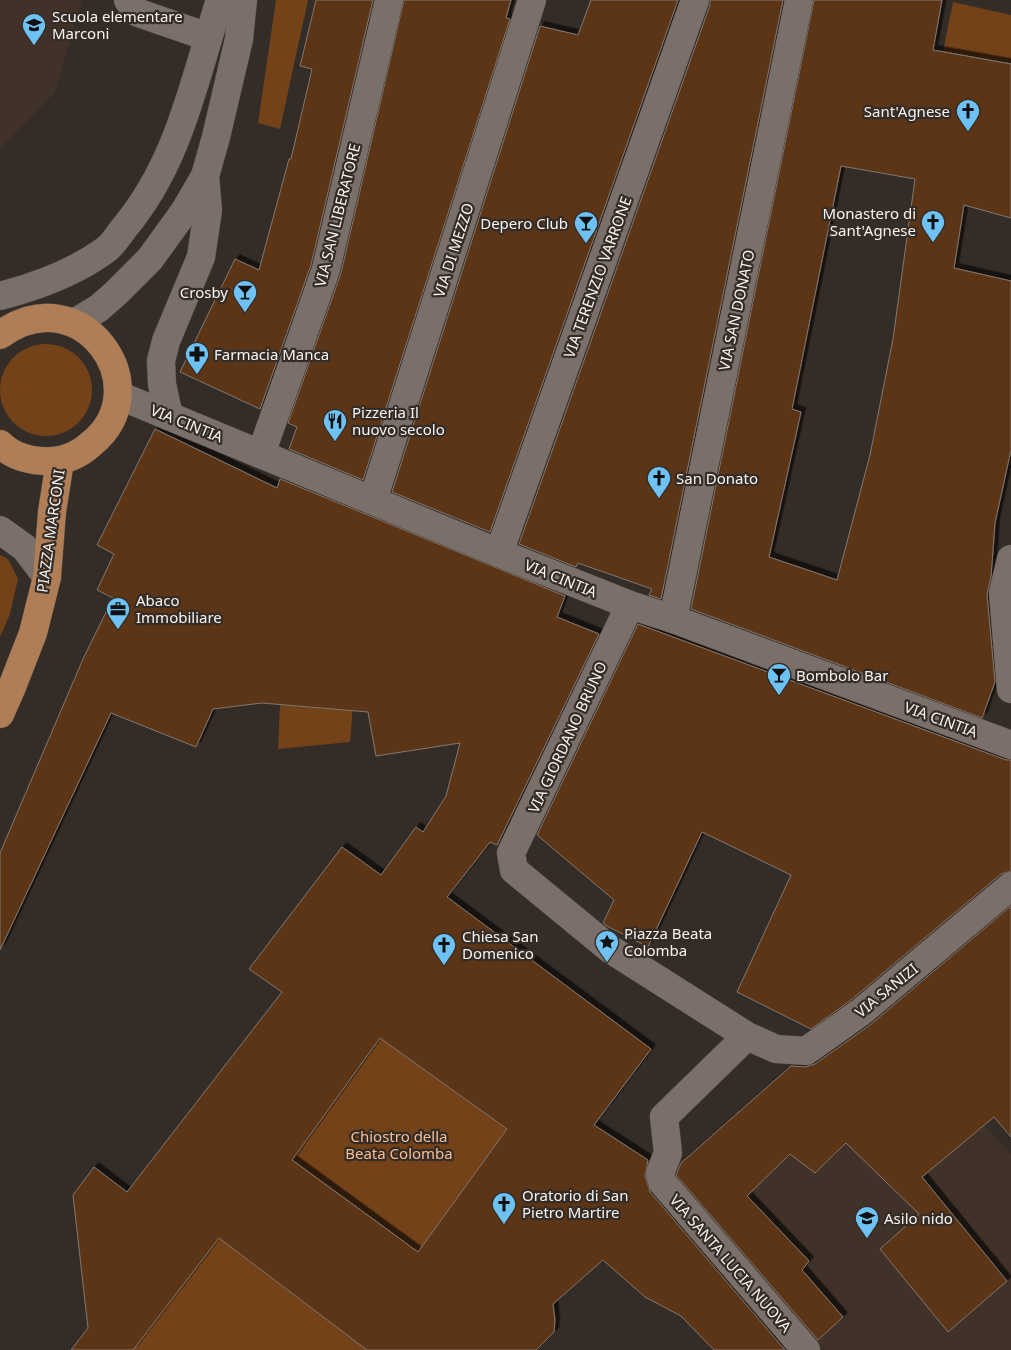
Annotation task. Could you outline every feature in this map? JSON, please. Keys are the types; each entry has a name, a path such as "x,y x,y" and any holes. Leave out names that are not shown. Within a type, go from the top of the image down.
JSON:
{"main road":[{"name":"PIAZZA MARCONI","path":"0,335 12,326 32,319 53,318 74,323 93,335 107,351 116,372 118,394 112,418 100,437 82,452 60,460 40,461 21,457 0,444"},
{"name":"PIAZZA MARCONI","path":"0,714 12,688 32,633 48,577 52,512 60,460"}],"street":[{"path":"128,0 136,12 208,37"},
{"path":"0,296 28,289 59,276 105,251 135,215 163,169 186,111 220,0"},
{"path":"74,323 98,308 116,293 150,259 184,212 205,176 240,39 243,0"},
{"name":"VIA SAN LIBERATORE","path":"261,454 326,269 389,0"},
{"name":"VIA DI MEZZO","path":"373,500 532,0"},
{"name":"VIA TERENZIO VARRONE","path":"499,553 695,0"},
{"name":"VIA SAN DONATO","path":"673,619 799,0"},
{"path":"169,416 162,384 161,361 166,341 201,257 208,210 205,176"},
{"name":"VIA CINTIA","path":"118,394 499,553 630,605 673,619 1011,745"},
{"path":"0,530 25,548 48,577"},
{"path":"1011,559 1003,593 1011,689"},
{"name":"VIA GIORDANO BRUNO","path":"630,605 511,853 514,870 610,949 747,1036"},
{"name":"VIA SANIZI","path":"747,1036 776,1049 806,1051 861,1012 1011,886"},
{"name":"VIA SANTA LUCIA NUOVA","path":"747,1036 664,1118 668,1153 660,1173 662,1182 806,1350"}],"shaded area":[{"name":"Scuola elementare Marconi","path":"0,0 82,0 55,92 0,149"},
{"name":"Asilo nido","path":"984,1125 1011,1154 1011,1350 824,1350 698,1211 718,1196 732,1210 790,1154 815,1173 847,1143 909,1189"}],"green space":[{"path":"276,0 308,0 280,129 258,123"},
{"path":"953,2 1011,15 1011,64 943,52"},
{"path":"46,344 63,348 78,358 88,373 92,390 88,407 78,422 63,432 46,436 29,432 14,422 4,407 0,390 4,373 14,358 29,348"},
{"path":"0,555 8,559 18,579 10,614 0,637"},
{"path":"356,668 350,742 278,749 280,705 330,709"},
{"name":"Chiostro della Beata Colomba","path":"380,1038 507,1129 418,1252 292,1161"},
{"path":"219,1238 367,1350 133,1350"}],"building":[{"path":"316,0 373,0 311,265 260,409 180,372 235,259 259,270 289,159 291,159 312,69 300,66"},
{"path":"404,0 511,0 506,18 510,19 363,480 289,449 297,427 288,423 341,273"},
{"path":"591,0 678,0 490,532 392,492 540,26 578,35"},
{"path":"710,0 783,0 661,599 649,595 652,589 578,563 576,567 519,544 710,5"},
{"path":"814,0 942,0 933,50 1011,64 1011,218 964,205 954,268 1011,281 1011,450 995,523 991,577 987,594 995,682 982,718 691,609","holes":["841,166 915,179 893,339 870,455 837,580 769,557 801,412 792,409"]},
{"path":"155,429 277,488 280,479 565,596 557,617 599,634 497,845 490,842 447,897 651,1049 594,1125 648,1160 645,1176 650,1192 785,1350 714,1350 681,1316 645,1297 603,1260 553,1304 554,1332 536,1350 367,1350 219,1238 133,1350 71,1350 88,1328 73,1195 94,1167 127,1192 282,992 249,969 342,847 381,875 416,827 423,832 446,796 460,743 376,756 368,712 262,703 213,709 196,747 111,713 0,950 0,853 83,659 113,598 97,590 114,554 97,545","holes":["380,1038 507,1129 418,1252 292,1160"]},
{"path":"638,624 1006,760 1011,760 1011,871 1001,874 851,1000 811,1029 737,992 791,875 702,832 648,947 607,926 603,923 614,900 537,835"},
{"path":"1011,906 1011,1137 994,1117 922,1177 1007,1281 948,1332 880,1249 919,1214 846,1143 815,1173 790,1154 747,1196 809,1261 802,1270 843,1317 818,1340 676,1175 681,1163 791,1066 805,1067 815,1064 870,1025"}],"place":[{"name":"Scuola elementare Marconi","path":"34,46"},
{"name":"Sant'Agnese","path":"968,132"},
{"name":"Monastero di Sant'Agnese","path":"933,243"},
{"name":"Depero Club","path":"586,244"},
{"name":"Crosby","path":"245,313"},
{"name":"Farmacia Manca","path":"197,375"},
{"name":"Pizzeria Il nuovo secolo","path":"335,442"},
{"name":"San Donato","path":"659,499"},
{"name":"Abaco Immobiliare","path":"118,630"},
{"name":"Bombolo Bar","path":"779,696"},
{"name":"Piazza Beata Colomba","path":"607,963"},
{"name":"Chiesa San Domenico","path":"444,966"},
{"name":"Oratorio di San Pietro Martire","path":"504,1225"},
{"name":"Asilo nido","path":"867,1239"}]}
